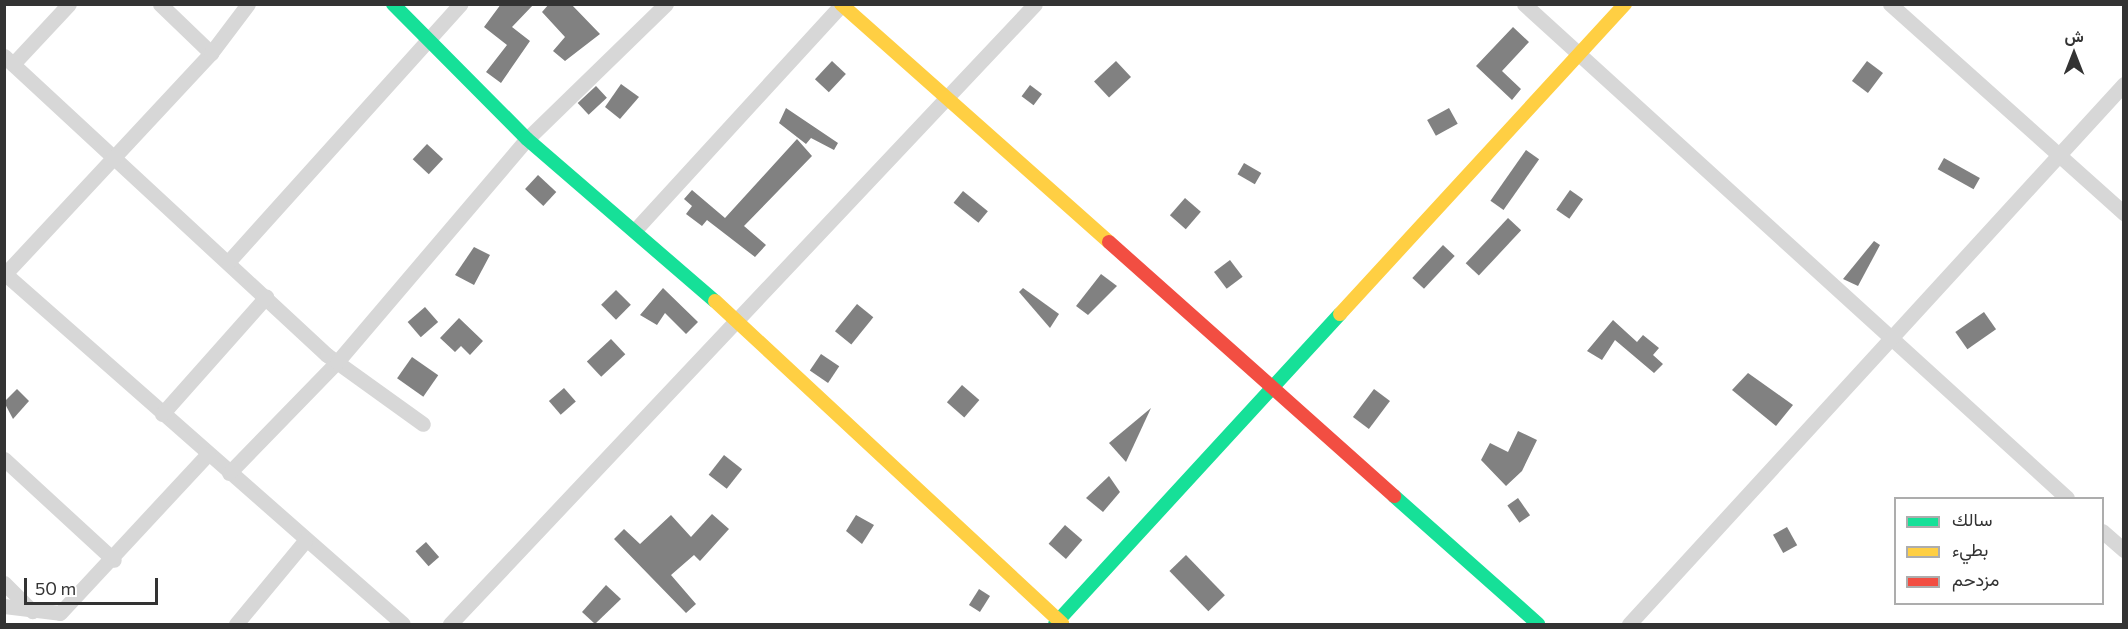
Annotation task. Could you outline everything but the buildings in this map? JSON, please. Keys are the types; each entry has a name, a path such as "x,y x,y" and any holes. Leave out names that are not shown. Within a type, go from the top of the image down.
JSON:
{"street":[{"path":"69,4 9,60 337,362 423,424"},
{"path":"160,4 211,53"},
{"path":"248,4 211,53 5,274 305,541 402,624"},
{"path":"393,4 430,37 527,139 635,230 737,322 1058,623 1625,4"},
{"path":"229,261 460,4"},
{"path":"229,473 337,362 527,139 666,4"},
{"path":"450,624 1035,4"},
{"path":"1524,4 2066,497"},
{"path":"1890,4 2124,213"},
{"path":"635,230 841,5 1538,624"},
{"path":"1629,624 2056,153 2124,84"},
{"path":"162,414 266,297"},
{"path":"4,606 60,613 114,560 208,454"},
{"path":"4,459 114,560"},
{"path":"2104,532 2124,550"},
{"path":"236,624 305,541"},
{"path":"4,583 32,611"}],"traffic: fast":[{"path":"393,4 527,139 715,301"},
{"path":"1055,624 1340,314"},
{"path":"1394,496 1538,624"}],"traffic: slow":[{"path":"841,4 1109,242"},
{"path":"1340,314 1625,4"},
{"path":"715,301 1062,624"}],"traffic: jam":[{"path":"1109,242 1394,496"}]}
